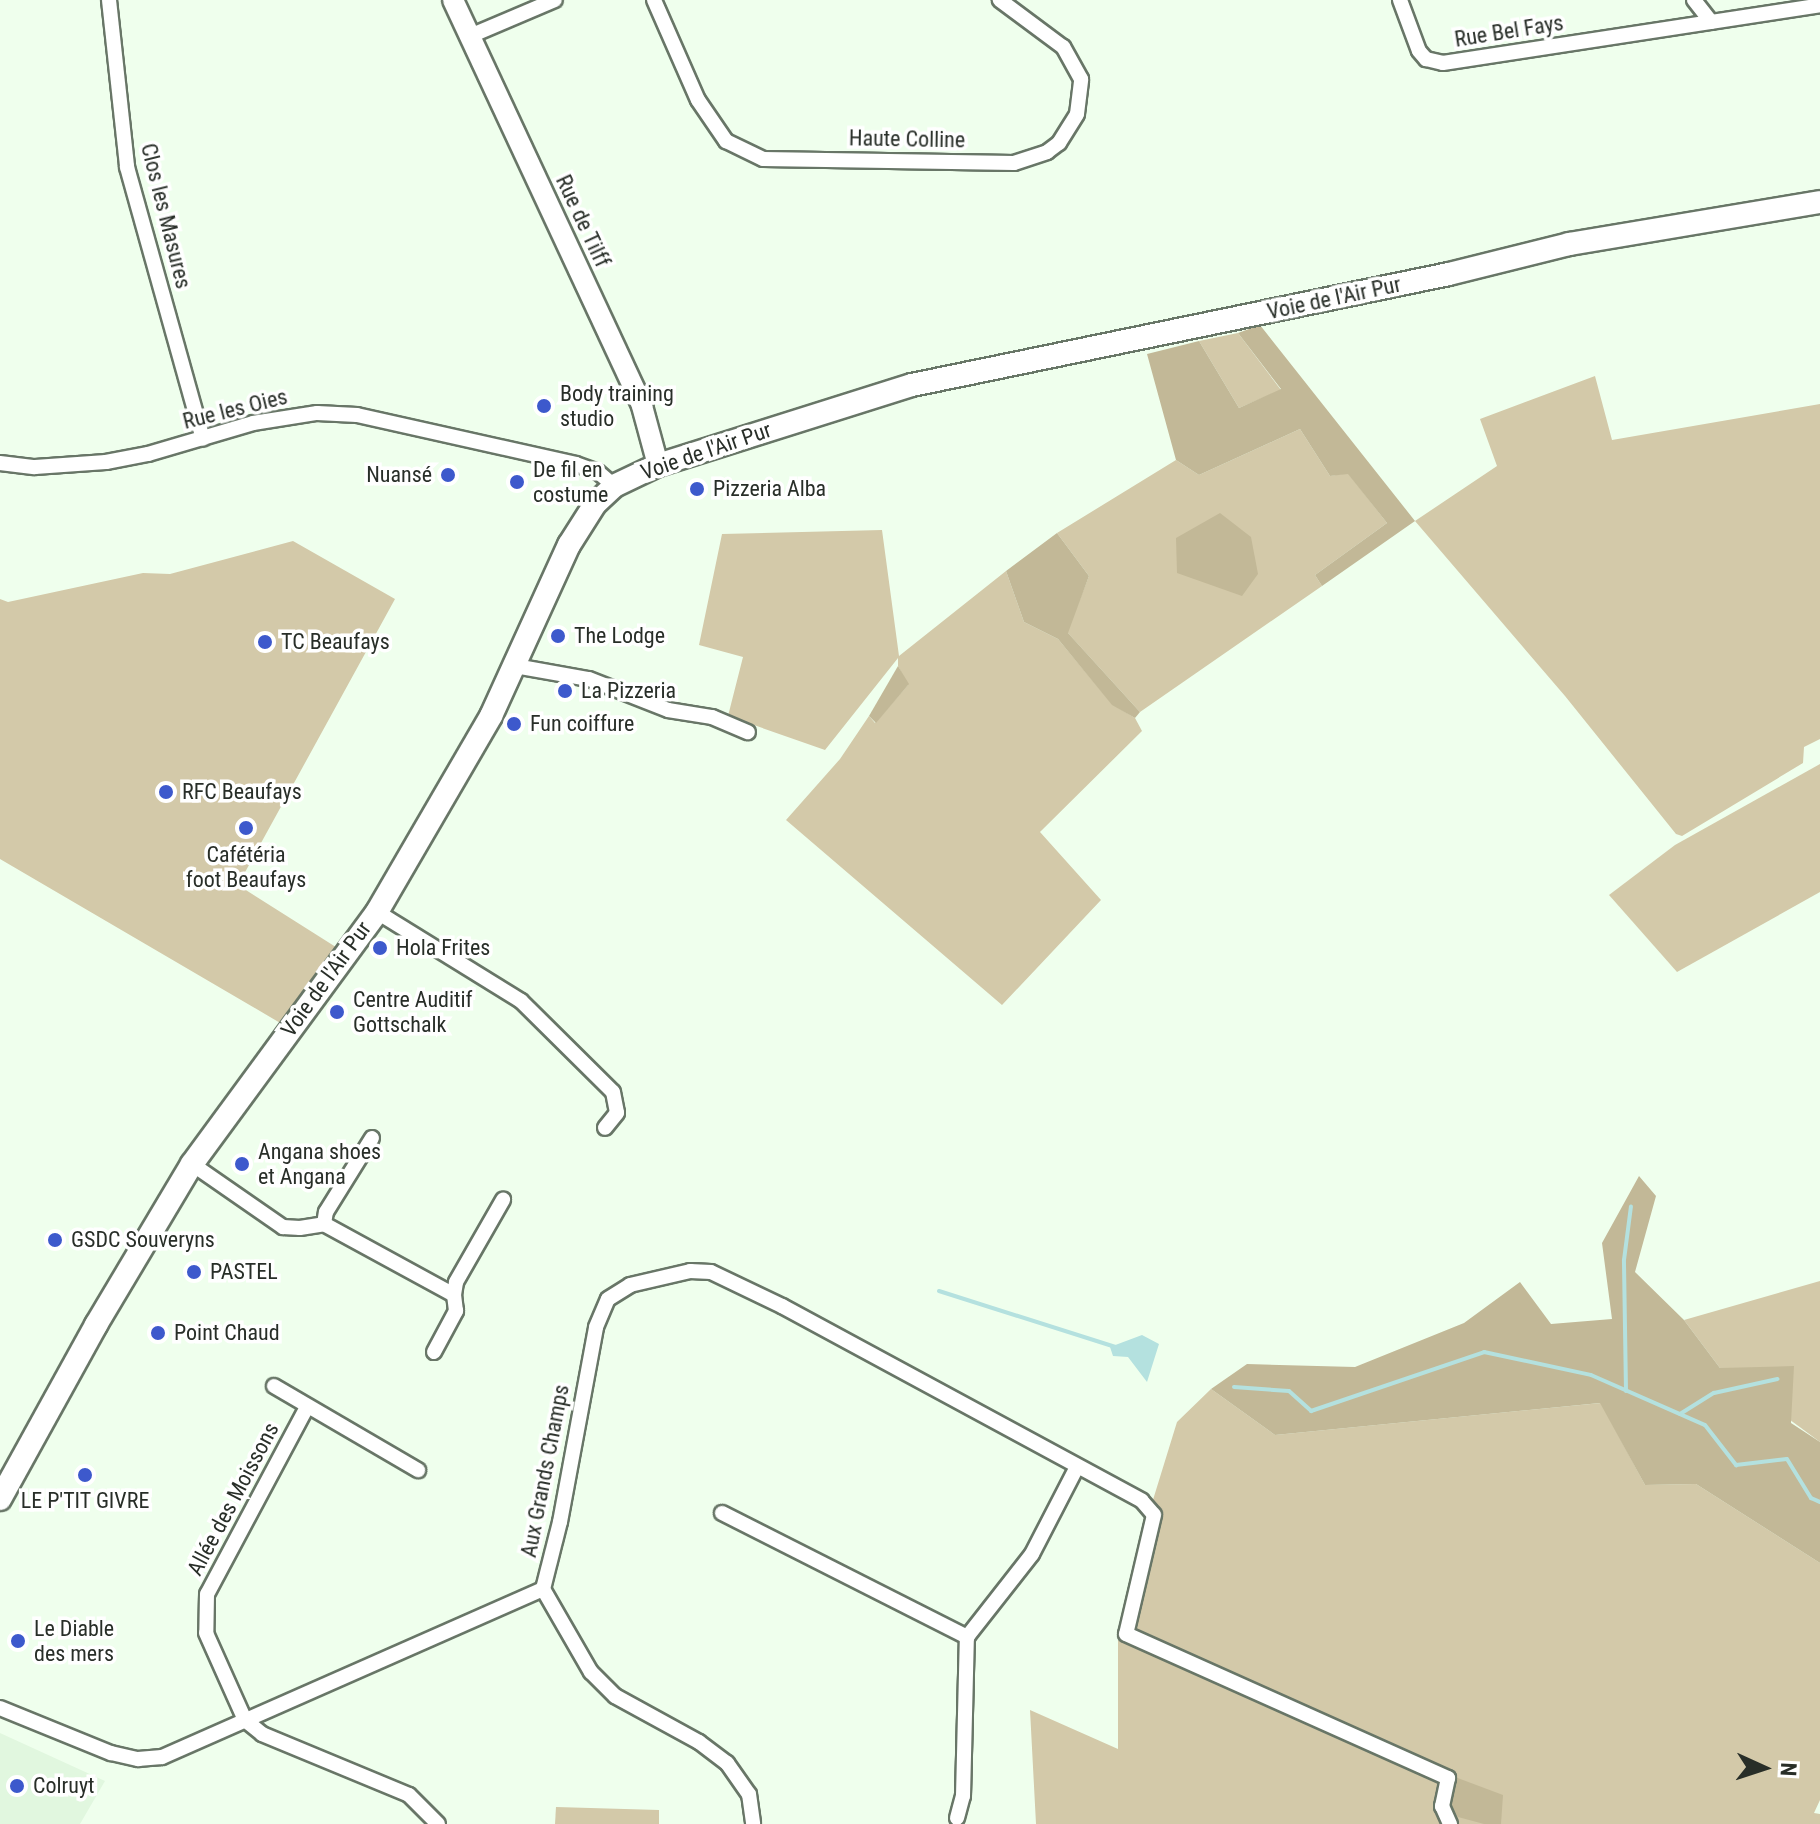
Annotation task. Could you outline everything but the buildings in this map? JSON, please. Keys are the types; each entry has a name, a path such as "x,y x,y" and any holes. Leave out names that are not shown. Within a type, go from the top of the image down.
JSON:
{"main road":[{"name":"Rue de Tilff","path":"453,0 642,406 658,465"},
{"name":"Voie de l'Air Pur","path":"0,1499 137,1254 192,1164 377,912 471,753 515,666 569,545 595,504 614,486 658,465 912,385 1449,274 1569,244 1820,202"}],"street":[{"name":"Clos les Masures","path":"109,0 127,167 203,439"},
{"path":"470,36 555,0"},
{"name":"Haute Colline","path":"654,0 698,100 726,141 763,159 1014,163 1047,152 1065,136 1077,114 1081,79 1063,47 1000,0"},
{"name":"Rue Bel Fays","path":"1400,0 1419,51 1426,59 1443,63 1820,5"},
{"path":"1694,0 1711,22"},
{"name":"Rue les Oies","path":"0,463 35,467 106,462 294,415 357,415 576,464 598,472 614,486"},
{"path":"515,666 589,679 668,710 712,717 748,732"},
{"path":"377,912 521,1001 613,1092 617,1113 605,1128"},
{"path":"324,1224 326,1212 372,1138"},
{"path":"192,1164 283,1227 324,1224 454,1295"},
{"path":"434,1352 456,1311 456,1282 503,1200"},
{"name":"Aux Grands Champs","path":"0,1708 89,1746 138,1759 162,1757 543,1589 560,1522 596,1327 608,1299 630,1285 690,1271 711,1272 737,1282 1142,1501 1154,1515 1126,1634 1448,1778 1442,1806 1450,1824"},
{"name":"Allée des Moissons","path":"274,1386 418,1470"},
{"name":"Allée des Moissons","path":"245,1720 206,1633 207,1594 307,1407"},
{"path":"957,1818 963,1796 967,1637 1032,1554 1077,1467"},
{"path":"722,1513 967,1637"},
{"path":"543,1589 591,1672 615,1696 699,1742 727,1763 749,1794 753,1824"},
{"path":"245,1720 262,1734 409,1795 438,1824"}],"shaded area":[{"path":"1260,325 1415,521 1322,586 1315,575 1387,523 1348,474 1330,476 1300,429 1199,475 1176,460 1147,354 1199,341 1239,408 1281,389 1238,333"},
{"path":"1238,333 1281,390 1239,408 1199,341"},
{"path":"1595,376 1612,440 1820,404 1820,739 1804,747 1803,763 1682,836 1676,834 1565,696 1415,521 1497,466 1480,419"},
{"path":"1300,429 1330,476 1348,473 1387,523 1315,575 1322,586 1140,712 1067,632 1089,576 1057,533 1176,460 1199,475"},
{"path":"1220,513 1251,537 1258,574 1242,596 1177,573 1176,538"},
{"path":"882,530 899,656 1006,571 1024,622 1058,639 1112,704 1135,718 1142,731 1040,832 1101,900 1002,1005 786,820 840,759 869,716 875,723 908,685 898,666 898,658 825,750 728,716 743,657 699,645 722,534"},
{"path":"1057,533 1089,576 1068,633 1140,712 1135,718 1112,705 1058,639 1024,622 1006,571"},
{"path":"293,541 395,599 238,885 339,949 282,1024 0,859 0,599 8,602 143,573 170,574"},
{"path":"898,666 909,684 876,723 869,716"},
{"path":"1820,764 1820,892 1677,972 1609,895 1675,845"},
{"path":"1639,1176 1656,1196 1635,1272 1684,1320 1720,1368 1794,1366 1791,1423 1820,1442 1820,1563 1696,1484 1645,1485 1600,1403 1275,1435 1211,1389 1247,1364 1355,1367 1464,1323 1520,1282 1551,1324 1612,1319 1602,1243"},
{"path":"1820,1281 1820,1442 1720,1368 1684,1320"},
{"path":"1211,1389 1275,1435 1601,1403 1645,1485 1696,1484 1820,1563 1820,1800 1814,1813 1820,1814 1820,1824 1036,1824 1030,1710 1118,1749 1118,1641 1148,1516 1177,1422"},
{"path":"0,1733 105,1781 80,1824 0,1824"},
{"path":"1455,1777 1503,1795 1501,1824 1484,1824 1458,1817 1450,1804"},
{"path":"556,1807 659,1810 659,1824 555,1824"}],"water":[{"path":"1142,1335 1159,1344 1147,1382 1128,1357 1113,1356 1110,1347"}],"waterway":[{"path":"1626,1391 1624,1260 1631,1206"},
{"path":"939,1291 1116,1347"},
{"path":"1234,1387 1289,1391 1311,1411 1484,1352 1591,1375 1705,1425 1736,1465 1787,1459 1811,1498 1820,1502"},
{"path":"1680,1414 1714,1393 1777,1379"}],"place":[{"name":"Body training studio","path":"544,406"},
{"name":"Nuansé","path":"448,475"},
{"name":"De fil en costume","path":"517,482"},
{"name":"Pizzeria Alba","path":"697,489"},
{"name":"The Lodge","path":"558,636"},
{"name":"TC Beaufays","path":"265,642"},
{"name":"La Pizzeria","path":"565,691"},
{"name":"Fun coiffure","path":"514,724"},
{"name":"RFC Beaufays","path":"166,792"},
{"name":"Cafétéria foot Beaufays","path":"246,828"},
{"name":"Hola Frites","path":"380,948"},
{"name":"Centre Auditif Gottschalk","path":"337,1012"},
{"name":"Angana shoes et Angana","path":"242,1164"},
{"name":"GSDC Souveryns","path":"55,1240"},
{"name":"PASTEL","path":"194,1272"},
{"name":"Point Chaud","path":"158,1333"},
{"name":"LE P'TIT GIVRE","path":"85,1475"},
{"name":"Le Diable des mers","path":"18,1641"},
{"name":"Colruyt","path":"17,1786"}]}
